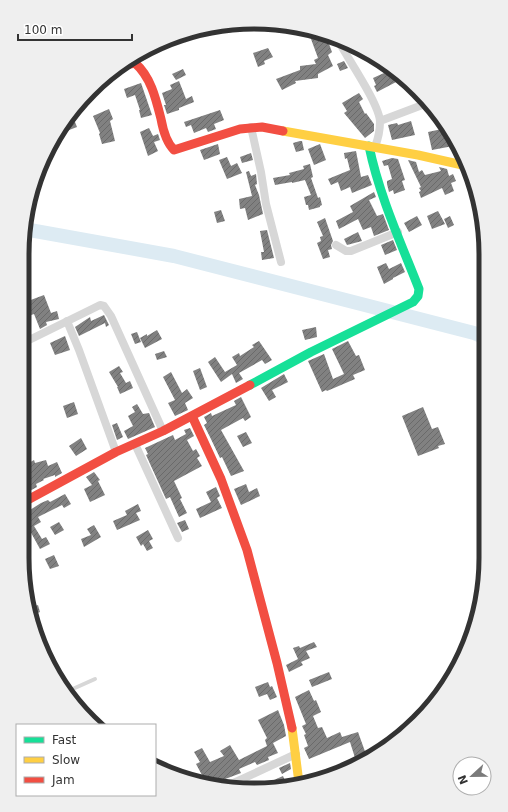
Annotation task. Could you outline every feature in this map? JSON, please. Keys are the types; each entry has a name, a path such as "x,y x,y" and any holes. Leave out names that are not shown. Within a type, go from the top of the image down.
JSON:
{"street":[{"path":"29,499 116,452 163,431 311,352 413,302 418,297 420,293 419,289 374,166 372,147 380,132 378,112 342,47"},
{"path":"135,63 142,68 148,78 167,140 174,150 240,129 262,127 418,155 460,164"},
{"path":"380,121 422,105"},
{"path":"251,127 261,172 266,204 281,262"},
{"path":"336,245 346,251 351,251 398,232"},
{"path":"29,340 67,320 103,305 107,309 163,431"},
{"path":"67,320 80,350 116,452"},
{"path":"192,416 236,518 253,568 282,683 296,754 298,779"},
{"path":"135,444 178,538"},
{"path":"235,782 296,754"}],"lane":[{"path":"71,690 95,679"}],"building":[{"path":"314,38 328,42 332,52 328,55 333,66 318,74 318,78 295,81 296,83 282,90 276,79 300,70 300,66 316,64 314,60 318,58 311,39"},
{"path":"268,48 273,57 264,61 265,64 258,67 253,53"},
{"path":"344,61 348,68 340,71 337,64"},
{"path":"183,69 186,75 176,80 172,74"},
{"path":"386,72 398,81 377,92 374,86 376,85 373,78"},
{"path":"179,81 186,99 192,96 194,102 179,108 179,110 167,114 162,93 172,89 170,85"},
{"path":"141,83 152,115 141,118 135,95 127,98 124,89"},
{"path":"359,93 363,99 359,102 365,114 366,113 374,124 374,131 365,138 344,113 347,111 342,103"},
{"path":"109,109 113,119 110,121 115,141 102,144 100,133 93,116"},
{"path":"220,110 224,120 214,124 216,129 208,132 206,128 194,133 191,125 186,127 184,122"},
{"path":"74,119 77,127 65,131"},
{"path":"411,121 415,135 392,140 388,125 397,123 398,125"},
{"path":"149,128 153,136 158,134 160,140 154,142 158,151 148,156 140,132"},
{"path":"441,129 452,146 432,150 428,132"},
{"path":"302,141 304,150 296,152 293,143"},
{"path":"218,144 220,154 204,160 200,150"},
{"path":"320,144 326,160 314,165 308,149"},
{"path":"356,151 361,177 368,175 372,185 352,193 350,187 341,191 338,182 331,185 328,179 350,170 344,153"},
{"path":"251,153 253,160 242,163 240,157"},
{"path":"227,157 231,166 237,163 242,173 227,179 219,160"},
{"path":"392,158 398,159 405,180 402,181 405,190 394,194 393,190 389,192 387,184 387,181 392,179 388,165 384,166 382,161"},
{"path":"408,160 416,162 419,172 422,170 425,175 441,171 439,167 447,169 449,176 453,174 456,181 451,183 454,191 445,195 442,188 421,198 419,192 421,191 419,188 421,187"},
{"path":"310,164 313,177 311,178 322,205 309,210 304,197 311,195 305,180 275,185 273,178 290,175 289,173 304,169 303,166"},
{"path":"249,171 251,176 256,174 257,184 255,185 263,214 248,220 245,208 240,209 239,199 252,196 246,172"},
{"path":"374,192 376,197 369,200 377,216 383,214 389,230 374,236 371,227 363,230 358,219 339,229 336,221 353,212 350,206"},
{"path":"221,210 225,221 217,223 214,212"},
{"path":"438,211 445,224 432,229 427,216"},
{"path":"417,216 422,225 409,232 404,223"},
{"path":"450,216 454,225 448,228 444,219"},
{"path":"325,218 333,241 331,245 332,249 328,250 330,257 323,259 317,243 321,241 320,237 323,236 317,222"},
{"path":"267,230 274,258 262,260 261,252 264,252 260,231"},
{"path":"358,232 362,241 347,245 344,239"},
{"path":"393,240 397,250 385,255 381,245"},
{"path":"386,263 389,269 401,263 405,272 384,284 377,267"},
{"path":"44,295 51,313 57,311 59,319 46,322 47,325 40,329 34,314 29,316 29,301"},
{"path":"104,315 109,325 106,327 105,323 79,336 75,327 90,317 91,321"},
{"path":"316,327 317,337 305,340 302,330"},
{"path":"157,330 162,339 145,348 140,338"},
{"path":"137,332 141,342 135,344 131,334"},
{"path":"65,336 70,350 55,355 50,343"},
{"path":"259,341 272,360 265,364 262,360 239,373 243,379 236,383 232,374 221,382 208,362 215,357 225,372 237,365 232,357 239,353 240,356 254,347 252,345"},
{"path":"348,341 356,356 359,355 365,370 353,375 355,379 322,392 308,361 324,354 333,379 344,374 332,349"},
{"path":"164,351 167,357 157,360 155,354"},
{"path":"119,366 123,372 120,373 126,383 130,381 133,388 120,394 118,387 109,372"},
{"path":"200,368 207,387 200,390 193,371"},
{"path":"171,372 182,393 187,389 193,398 185,403 188,410 175,416 168,403 175,400 163,377"},
{"path":"284,374 288,382 272,390 276,397 269,401 261,388"},
{"path":"241,397 251,417 245,421 243,418 221,430 244,471 231,476 222,457 220,458 204,425 207,423 204,417 211,413 212,416 236,405 234,401"},
{"path":"74,402 78,414 67,418 63,406"},
{"path":"137,404 143,414 149,413 155,427 128,439 124,431 133,426 128,416 135,412 132,407"},
{"path":"423,407 432,429 438,427 445,444 438,446 439,448 418,456 402,416"},
{"path":"117,423 123,437 117,440 112,425"},
{"path":"190,428 194,436 187,440 193,451 196,449 200,456 197,458 202,466 174,481 182,498 180,499 187,513 179,517 170,497 166,499 146,455 148,454 145,448 173,435 175,440 186,434 184,430"},
{"path":"246,432 252,443 243,447 237,436"},
{"path":"81,438 87,449 76,456 69,446"},
{"path":"34,460 35,463 46,460 48,466 57,462 62,473 55,477 55,475 43,479 44,480 36,484 37,487 29,491 29,463"},
{"path":"94,472 100,480 98,481 105,495 90,502 84,489 92,485 86,477"},
{"path":"246,484 249,492 257,488 260,496 241,505 234,489"},
{"path":"216,487 220,496 217,498 222,508 200,518 196,509 211,502 206,492"},
{"path":"65,494 71,504 64,508 62,505 38,517 41,522 34,526 42,539 46,537 50,544 40,549 29,529 29,511 48,500 50,502"},
{"path":"138,504 141,511 136,513 140,520 117,530 113,521 127,515 125,511"},
{"path":"185,520 189,529 182,532 177,523"},
{"path":"59,522 64,530 55,535 50,527"},
{"path":"94,525 101,537 84,547 81,539 91,535 87,529"},
{"path":"148,530 153,539 149,541 153,548 147,551 143,544 141,546 136,537"},
{"path":"54,555 59,566 50,569 45,559"},
{"path":"38,605 40,612 36,614 34,606"},
{"path":"314,642 317,647 306,651 310,658 301,662 303,665 289,672 286,665 298,659 293,648 299,646 300,648"},
{"path":"329,672 332,679 312,687 309,680"},
{"path":"268,682 270,687 272,686 277,697 270,700 267,694 259,697 255,687"},
{"path":"309,690 314,701 316,700 321,712 313,716 318,728 322,727 327,738 340,732 342,737 358,732 366,753 355,759 350,742 309,759 304,748 308,746 304,735 306,734 302,726 306,724 295,697"},
{"path":"278,710 284,725 286,736 273,743 278,753 268,757 269,760 257,765 255,762 239,769 241,773 221,781 200,776 202,775 196,764 200,762 194,752 202,748 210,762 224,756 220,751 230,745 239,760 267,746 265,740 267,738 258,720"},
{"path":"290,763 291,769 282,774 279,768"},
{"path":"283,776 285,781 275,782 274,780"}],"waterway":[{"path":"30,230 174,256 479,335"}],"traffic: fast":[{"path":"250,385 311,352 413,302 418,296 419,289 384,201 369,146"}],"traffic: slow":[{"path":"283,131 418,155 461,165"},
{"path":"292,728 298,779"}],"traffic: jam":[{"path":"135,63 141,69 149,82 155,96 165,136 174,150 240,129 262,127 283,131"},
{"path":"29,499 116,452 163,431 250,385"},
{"path":"192,416 221,479 247,550 277,663 292,728"}]}
